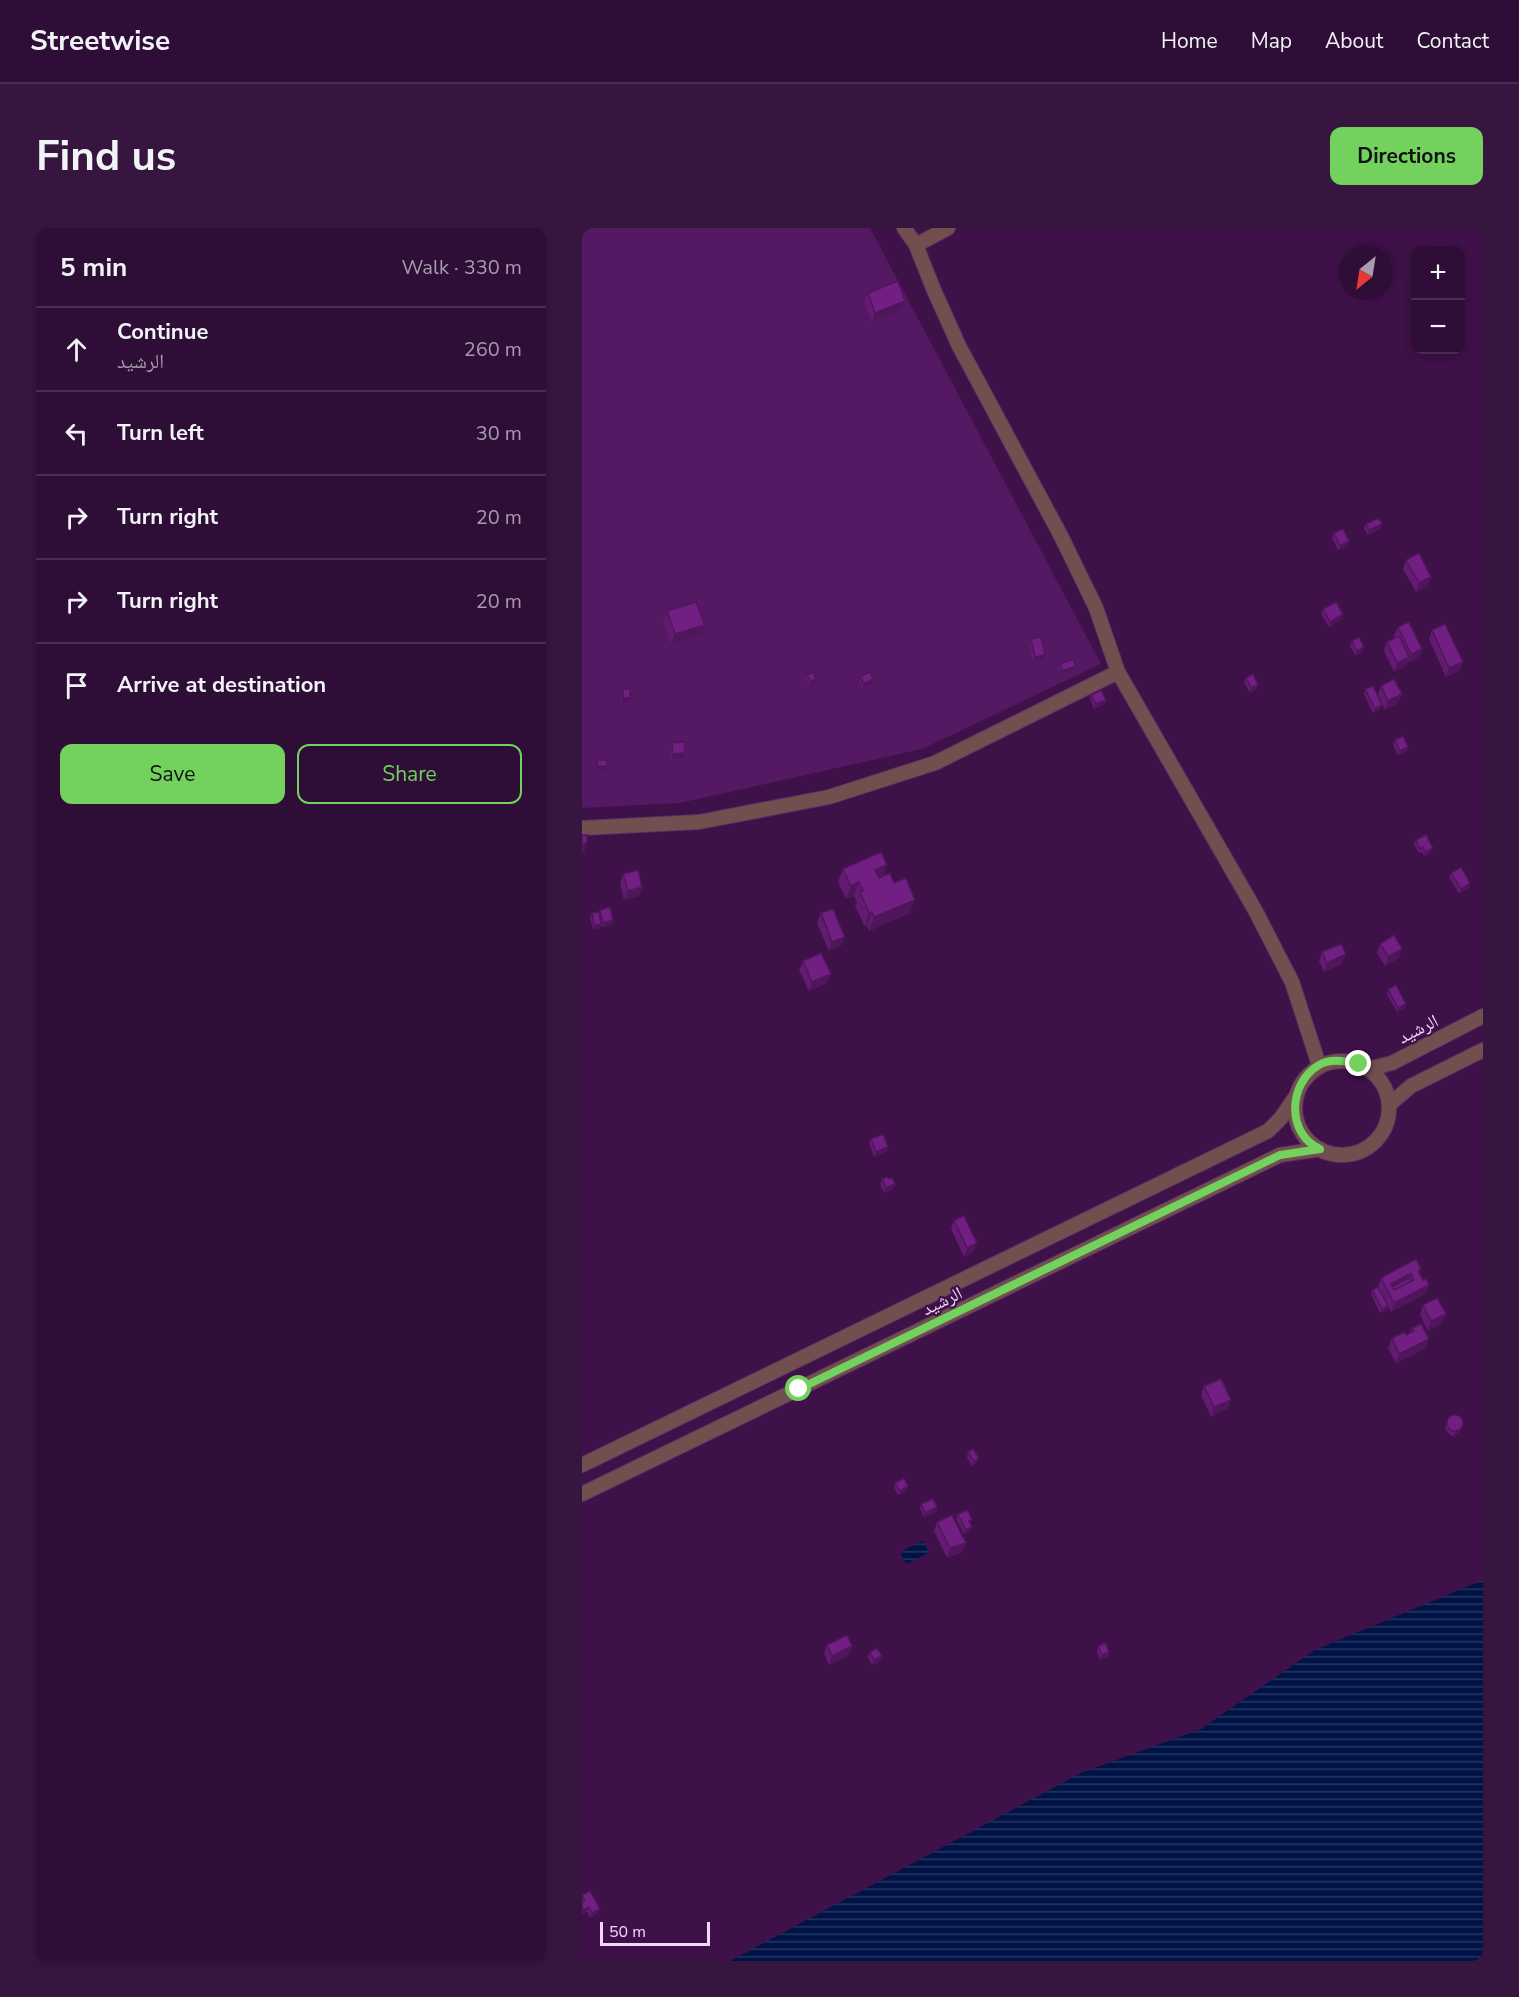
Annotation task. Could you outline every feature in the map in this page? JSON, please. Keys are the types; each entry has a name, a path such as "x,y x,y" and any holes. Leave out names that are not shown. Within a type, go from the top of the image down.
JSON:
{"street":[{"path":"904,228 916,245 959,346 1061,536 1096,608 1118,672 1292,981 1319,1065"},
{"path":"916,245 948,228"},
{"path":"582,828 699,822 829,797 935,763 1118,672"},
{"name":"الرشيد","path":"1368,1069 1392,1063 1483,1016"},
{"path":"1389,1105 1411,1086 1483,1050"},
{"path":"1344,1061 1359,1064 1368,1069 1383,1085 1389,1105 1389,1117 1383,1132 1373,1144 1359,1152 1343,1156 1328,1154 1304,1136 1296,1123 1294,1108 1303,1080 1319,1065 1344,1061"},
{"name":"الرشيد","path":"582,1466 1268,1131 1281,1118 1296,1096"},
{"name":"الرشيد","path":"582,1494 1280,1155 1320,1149"}],"shaded area":[{"path":"582,228 870,228 1101,664 922,749 680,803 582,808"},
{"path":"923,1541 929,1553 906,1564 900,1552"},
{"path":"1483,1580 1483,1961 730,1961 1081,1773 1201,1729 1315,1650"}],"building":[{"path":"898,281 905,301 875,313 868,293"},
{"path":"1379,518 1382,524 1369,530 1366,524"},
{"path":"1343,529 1349,541 1340,546 1334,533"},
{"path":"1419,553 1431,577 1419,583 1406,560"},
{"path":"696,602 705,625 675,634 667,611"},
{"path":"1336,602 1343,614 1330,622 1323,609"},
{"path":"1409,622 1422,649 1411,654 1398,627"},
{"path":"1445,624 1463,662 1449,668 1432,630"},
{"path":"1399,636 1409,657 1397,663 1387,642"},
{"path":"1041,637 1045,655 1035,657 1031,639"},
{"path":"1359,637 1364,647 1357,651 1352,641"},
{"path":"1073,659 1076,666 1062,671 1060,664"},
{"path":"813,672 816,679 811,682 807,675"},
{"path":"870,672 873,679 864,684 860,677"},
{"path":"1253,674 1258,685 1251,688 1246,678"},
{"path":"1394,679 1402,694 1388,701 1381,686"},
{"path":"1373,686 1382,705 1375,709 1365,689"},
{"path":"623,689 630,689 630,698 623,698"},
{"path":"1101,690 1106,700 1096,704 1091,695"},
{"path":"1403,736 1408,747 1400,751 1395,740"},
{"path":"684,742 685,753 673,754 672,743"},
{"path":"597,760 606,760 607,766 598,766"},
{"path":"582,835 587,835 587,843 582,844"},
{"path":"1426,835 1433,848 1425,852 1423,847 1420,849 1416,840"},
{"path":"881,852 887,865 875,870 879,878 890,873 894,883 906,878 915,900 874,917 872,912 869,913 860,892 863,891 859,882 851,886 843,869"},
{"path":"1461,867 1470,883 1461,889 1451,873"},
{"path":"638,870 642,887 628,891 623,874"},
{"path":"610,907 613,920 603,923 600,910"},
{"path":"833,909 845,937 832,942 821,913"},
{"path":"599,912 601,924 594,925 592,913"},
{"path":"1394,935 1402,949 1388,957 1380,944"},
{"path":"1341,944 1346,954 1327,963 1322,952"},
{"path":"821,953 831,974 812,982 803,961"},
{"path":"1396,985 1406,1004 1398,1008 1388,989"},
{"path":"883,1134 888,1147 876,1152 871,1139"},
{"path":"892,1178 895,1184 886,1188 882,1179"},
{"path":"964,1216 977,1243 967,1248 954,1220"},
{"path":"1416,1259 1421,1269 1418,1271 1429,1285 1394,1303 1381,1278","holes":["1411,1273 1414,1280 1394,1290 1391,1284"]},
{"path":"1409,1278 1411,1281 1394,1290 1392,1287"},
{"path":"1378,1287 1388,1306 1382,1309 1372,1290"},
{"path":"1437,1298 1446,1314 1431,1321 1423,1305"},
{"path":"1421,1324 1429,1339 1399,1354 1392,1338 1405,1332 1406,1335 1414,1331 1412,1328"},
{"path":"1221,1379 1231,1400 1214,1407 1204,1386"},
{"path":"1455,1415 1463,1423 1455,1431 1447,1423"},
{"path":"973,1449 979,1458 974,1461 968,1452"},
{"path":"904,1478 908,1486 900,1491 895,1483"},
{"path":"933,1499 937,1507 925,1513 921,1504"},
{"path":"968,1510 972,1527 966,1530 958,1514"},
{"path":"952,1515 966,1543 950,1548 937,1522"},
{"path":"847,1635 852,1646 832,1656 827,1645"},
{"path":"1106,1643 1109,1652 1102,1655 1098,1646"},
{"path":"877,1648 882,1656 874,1660 870,1652"},
{"path":"590,1891 600,1909 592,1913 589,1907 583,1910 582,1908 582,1902 585,1900 582,1895"}],"route":[{"path":"799,1389 1280,1155 1320,1149 1314,1147 1296,1123 1294,1108 1296,1093 1303,1080 1319,1065 1344,1061 1359,1064"}]}
